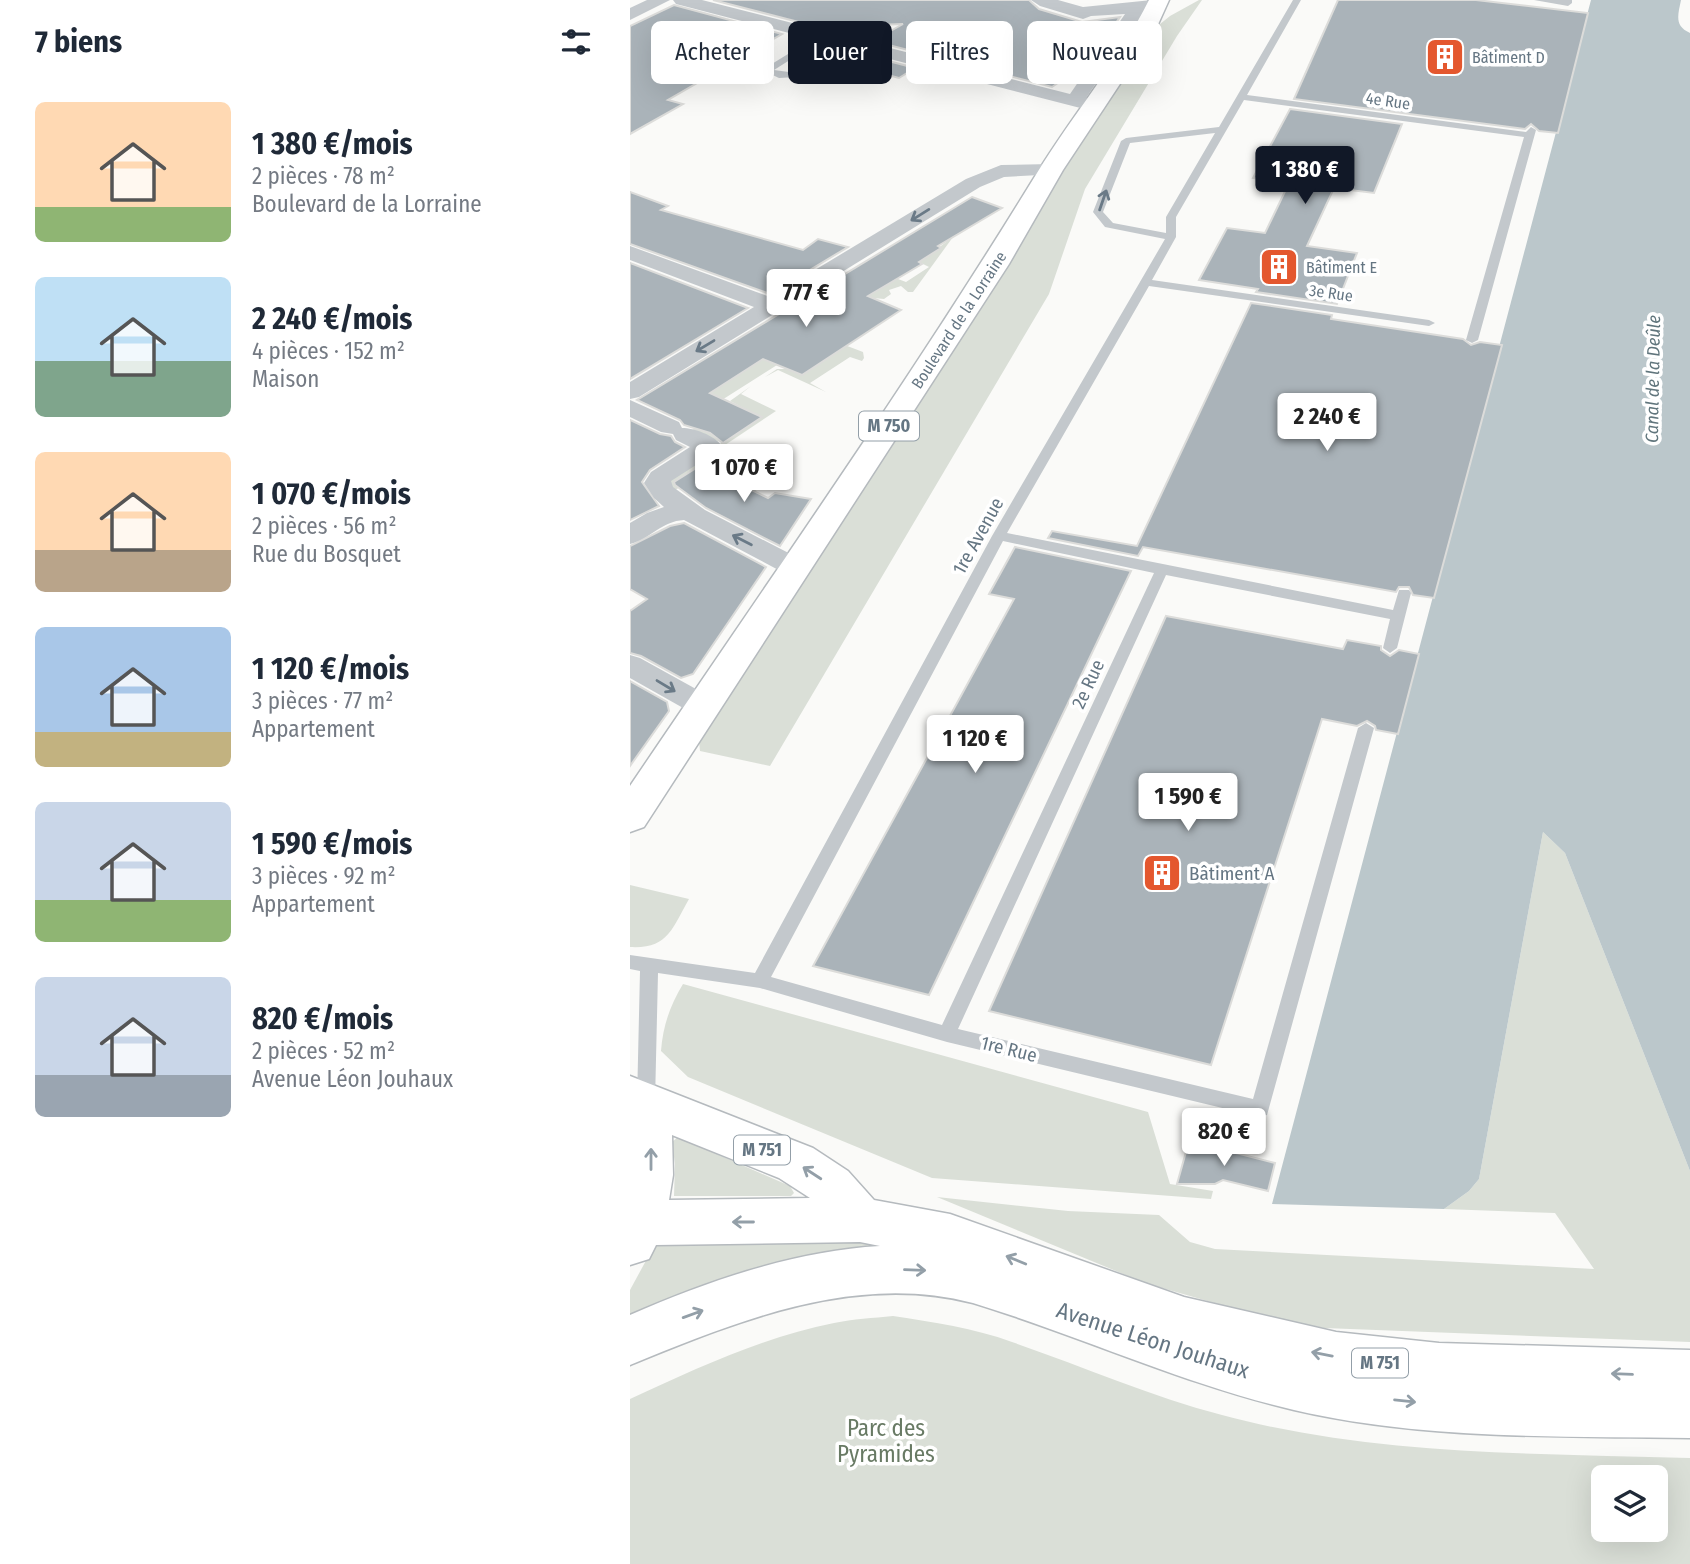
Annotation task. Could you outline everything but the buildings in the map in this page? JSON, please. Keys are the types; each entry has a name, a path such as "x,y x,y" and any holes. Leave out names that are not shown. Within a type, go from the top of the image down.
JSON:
{"main road":[{"name":"Boulevard de la Lorraine","path":"1149,21 1159,0"},
{"name":"Boulevard de la Lorraine","path":"1156,21 1180,0"},
{"name":"Boulevard de la Lorraine","path":"630,817 996,264 1051,170 1085,104 1101,84"},
{"name":"M 751","path":"638,1100 796,1163 831,1186 860,1220"},
{"name":"Avenue Léon Jouhaux","path":"638,1100 651,1141 651,1171 634,1231 860,1220 950,1237 1185,1321 1336,1357 1439,1368 1690,1376"},
{"name":"Avenue Léon Jouhaux","path":"630,1340 700,1311 790,1285 870,1271 936,1271 1020,1296 1195,1358 1320,1389 1437,1404 1690,1412"}],"street":[{"path":"630,15 661,0"},
{"path":"682,0 788,28"},
{"path":"1040,0 1057,7 1072,6 1083,14 1086,10 1134,8 1141,0"},
{"name":"Boulevard de la Lorraine","path":"1085,104 1141,0"},
{"path":"892,55 1085,104"},
{"path":"630,392 772,306 961,184 1001,172 1051,170"},
{"path":"630,253 772,306"},
{"path":"630,407 709,446 660,477 657,483 660,492 687,512 796,569"},
{"path":"630,536 656,516 667,512 687,512"},
{"path":"630,664 703,706"}],"lane":[{"name":"1re Avenue","path":"760,981 999,536 1171,237 1171,216 1243,97 1297,0"},
{"path":"1538,0 1568,2"},
{"path":"788,57 767,70 788,75"},
{"name":"4e Rue","path":"1243,97 1530,132 1472,341"},
{"path":"1171,237 1109,225 1098,212 1126,141 1224,129"},
{"name":"3e Rue","path":"1146,282 1429,323"},
{"path":"999,536 1398,616"},
{"name":"2e Rue","path":"947,1034 1162,570"},
{"path":"1390,648 1404,593"},
{"name":"1re Rue","path":"760,981 947,1034 1260,1109 1366,728"},
{"path":"630,962 760,981"},
{"path":"638,1100 649,965"}],"green space":[{"path":"1202,0 1162,61 1162,22"},
{"path":"1117,84 1148,84 1085,189 1049,294 770,766 700,751 699,741 970,324 1053,180"},
{"path":"953,237 913,292 908,292 901,286 889,290 891,294 884,299 851,296 890,276 906,282 929,267 919,262"},
{"path":"842,344 863,352 864,358 862,361 850,357 810,383 826,392 778,370 765,377 777,369 786,369"},
{"path":"751,358 785,360 714,405 692,395 758,362"},
{"path":"751,386 741,394 776,411 719,449 721,442 689,432 702,424 761,417 730,401"},
{"path":"715,452 770,480 751,494 753,490 723,476 719,478 704,471 671,493 664,483"},
{"path":"1543,832 1565,853 1690,1171 1690,1342 1324,1328 1242,1311 1145,1283 937,1197 1068,1211 1159,1215 1190,1242 1215,1249 1594,1269 1555,1213 1444,1209 1469,1191 1479,1179"},
{"path":"630,885 689,899 673,928 661,941 653,945 630,947"},
{"path":"683,984 1148,1112 1170,1184 1213,1191 1211,1199 932,1178 688,1077 661,1051 668,1016"},
{"path":"678,1137 790,1186 794,1193 791,1196 674,1196 675,1164 672,1142"},
{"path":"880,1242 882,1246 630,1329 630,1290 655,1244"},
{"name":"Parc des Pyramides","path":"893,1316 983,1333 1222,1415 1337,1438 1454,1450 1690,1458 1690,1564 630,1564 630,1399 755,1345 841,1322"}],"water":[{"name":"Canal de la Deûle","path":"1591,0 1681,0 1679,23 1690,33 1690,1171 1565,853 1543,832 1479,1179 1469,1191 1444,1209 1272,1204"}],"place":[{"name":"Bâtiment D","path":"1445,57"},
{"name":"Bâtiment E","path":"1279,267"},
{"name":"Bâtiment A","path":"1162,873"}]}
